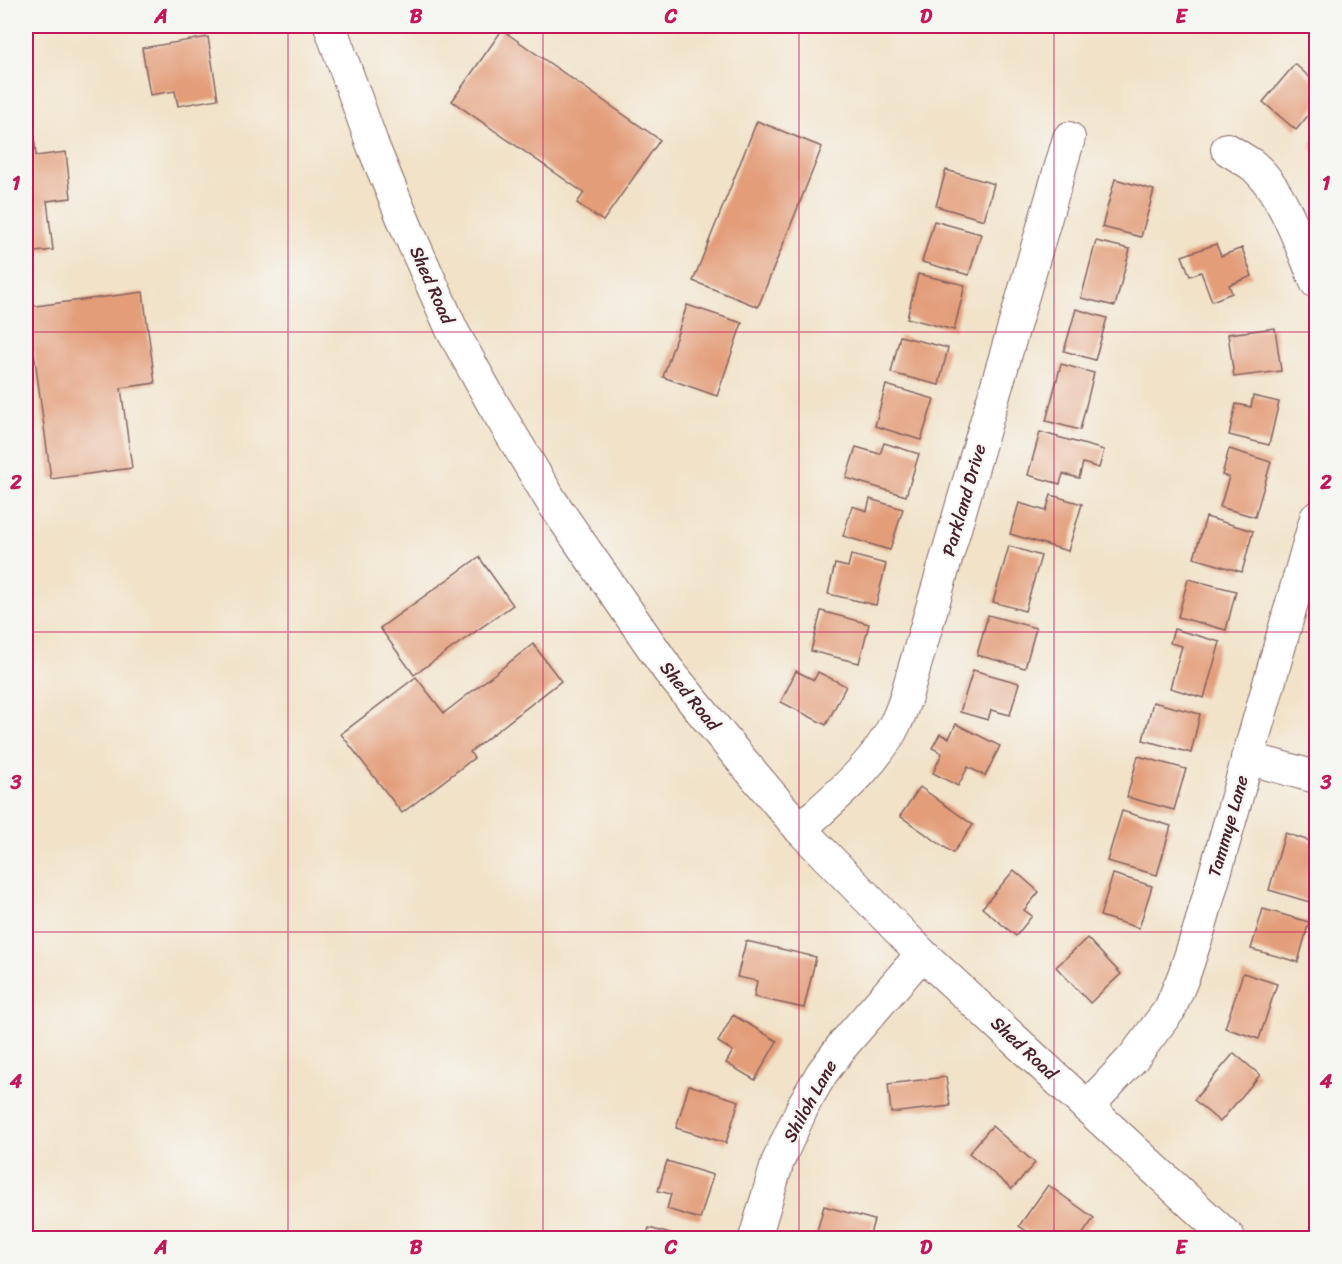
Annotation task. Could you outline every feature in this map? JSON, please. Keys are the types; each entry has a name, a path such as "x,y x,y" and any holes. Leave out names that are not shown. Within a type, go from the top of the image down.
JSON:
{"street":[{"name":"Shed Road","path":"330,26 373,146 452,330 552,502 668,670 800,829 922,954 1229,1239"},
{"name":"Parkland Drive","path":"800,829 868,764 896,723 905,700 1069,138"},
{"path":"1227,149 1252,165 1273,187 1317,282"},
{"name":"Tammye Lane","path":"1087,1107 1133,1058 1170,1009 1184,975 1199,930 1317,518"},
{"path":"1247,758 1317,777"},
{"name":"Shiloh Lane","path":"755,1239 778,1161 805,1102 822,1073 843,1045 922,954"}],"building":[{"path":"502,30 660,140 603,221 577,203 584,193 452,101"},
{"path":"208,37 218,99 178,106 175,91 150,95 142,48"},
{"path":"1295,64 1316,83 1316,106 1296,130 1263,102"},
{"path":"757,121 822,147 758,307 693,281"},
{"path":"34,136 36,156 66,152 71,198 47,201 53,250 26,253 26,137"},
{"path":"1316,140 1316,153 1310,146"},
{"path":"946,170 994,184 984,220 936,206"},
{"path":"1115,179 1154,190 1141,237 1102,227"},
{"path":"934,221 981,234 969,275 922,262"},
{"path":"1096,241 1130,249 1115,306 1081,298"},
{"path":"1216,244 1221,256 1242,248 1252,276 1229,285 1232,293 1212,301 1201,272 1190,276 1182,256"},
{"path":"918,274 965,285 954,330 907,318"},
{"path":"143,292 155,383 121,388 132,468 51,479 28,307"},
{"path":"687,305 742,323 717,396 663,377"},
{"path":"1076,309 1107,318 1095,360 1064,351"},
{"path":"1275,328 1281,371 1234,377 1228,334"},
{"path":"900,336 948,348 939,385 891,373"},
{"path":"1061,364 1094,373 1080,430 1046,421"},
{"path":"886,385 934,399 921,440 875,426"},
{"path":"1253,396 1279,402 1269,445 1229,435 1236,404 1251,407"},
{"path":"1040,432 1104,450 1099,468 1083,463 1079,478 1063,474 1060,484 1028,475"},
{"path":"884,443 919,454 906,496 846,478 856,447 880,454"},
{"path":"1229,449 1271,462 1255,517 1220,507 1229,477 1222,475"},
{"path":"1051,495 1082,504 1068,551 1010,534 1019,503 1046,511"},
{"path":"870,499 903,509 890,550 843,536 852,506 867,511"},
{"path":"1206,517 1253,531 1242,572 1194,558"},
{"path":"1009,546 1041,556 1025,611 993,602"},
{"path":"851,555 886,564 876,605 828,594 835,564 848,567"},
{"path":"479,557 513,605 414,675 380,628"},
{"path":"1188,579 1236,591 1226,630 1178,617"},
{"path":"821,611 869,624 859,663 811,651"},
{"path":"988,615 1036,628 1025,668 977,655"},
{"path":"1174,629 1220,642 1204,698 1170,688 1182,646 1170,643"},
{"path":"533,644 561,681 470,752 474,758 402,813 341,734 416,677 444,713"},
{"path":"973,670 1019,683 1010,715 991,710 988,720 960,712"},
{"path":"796,671 814,680 818,672 846,686 826,725 781,702"},
{"path":"1153,702 1200,714 1191,753 1143,740"},
{"path":"956,724 1000,746 985,776 968,767 958,786 933,773 942,753 932,748 940,734 949,738"},
{"path":"1138,756 1186,769 1174,810 1127,797"},
{"path":"920,787 973,825 953,853 900,816"},
{"path":"1122,811 1171,826 1157,875 1107,861"},
{"path":"1285,833 1316,843 1316,904 1269,890"},
{"path":"1014,870 1039,892 1024,910 1032,916 1016,936 982,908"},
{"path":"1113,874 1152,886 1139,928 1100,916"},
{"path":"1263,909 1309,922 1298,962 1251,949"},
{"path":"1087,938 1121,974 1090,1003 1056,967"},
{"path":"746,941 816,957 804,1008 754,997 757,981 737,977"},
{"path":"1243,973 1277,984 1259,1039 1225,1028"},
{"path":"733,1015 777,1041 755,1080 726,1063 733,1051 718,1042"},
{"path":"1234,1053 1260,1075 1220,1122 1194,1100"},
{"path":"946,1077 950,1106 891,1113 888,1084"},
{"path":"689,1085 739,1101 726,1143 676,1128"},
{"path":"992,1126 1035,1163 1012,1189 969,1153"},
{"path":"667,1161 713,1175 700,1219 667,1209 671,1194 658,1191"},
{"path":"1048,1185 1094,1218 1080,1238 1037,1238 1019,1226"},
{"path":"824,1206 874,1220 869,1238 853,1234 852,1238 815,1238"},
{"path":"649,1228 685,1238 646,1238"}]}
